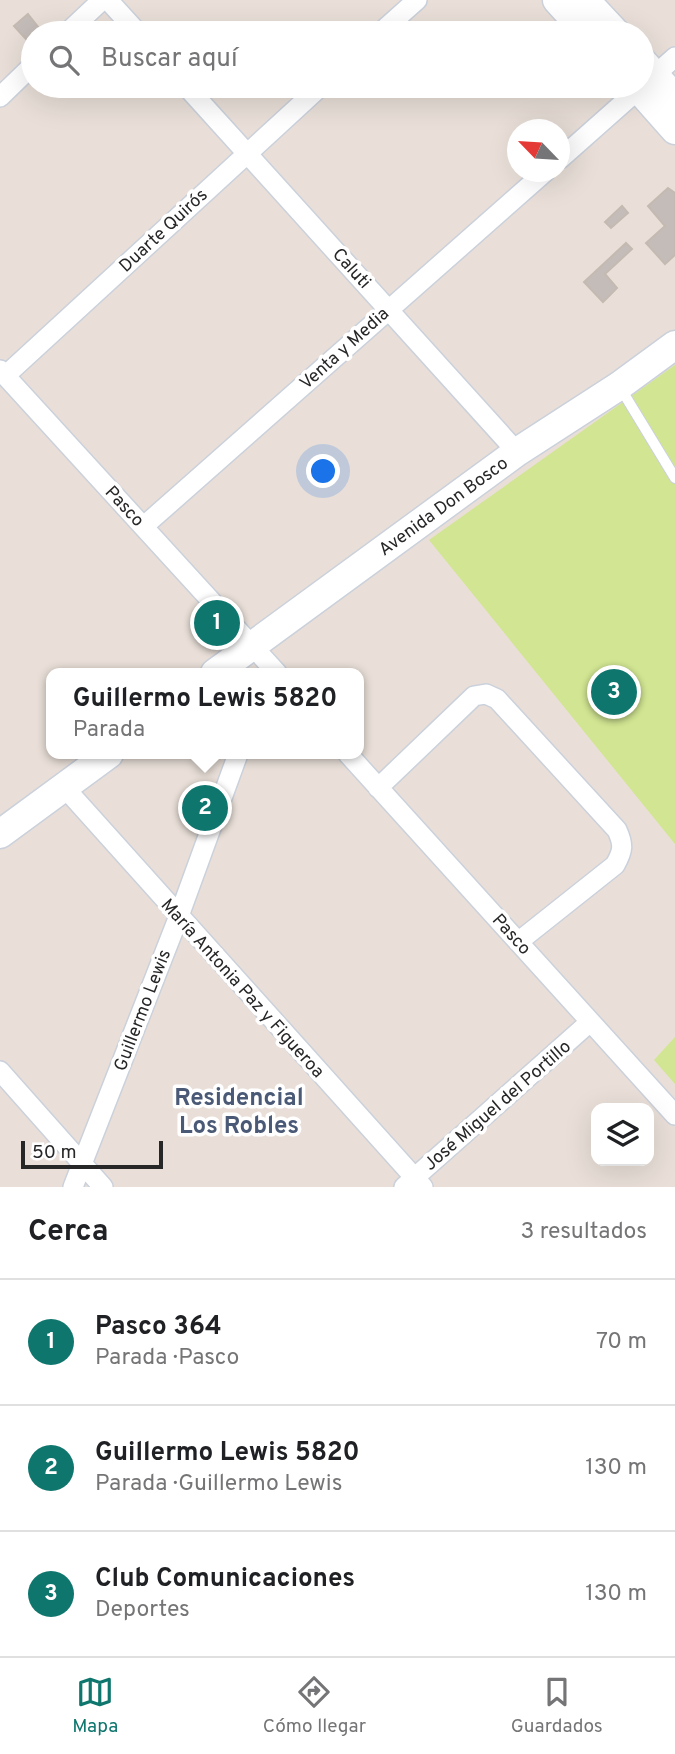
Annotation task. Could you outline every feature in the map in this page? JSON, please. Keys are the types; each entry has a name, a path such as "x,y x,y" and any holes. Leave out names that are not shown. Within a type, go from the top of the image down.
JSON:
{"main road":[{"path":"556,0 576,21"},
{"path":"585,0 605,21"},
{"path":"654,79 675,98"},
{"path":"654,85 675,130"},
{"name":"Avenida Don Bosco","path":"243,668 266,664 517,452 619,386 675,345"},
{"path":"0,834 103,759"}],"street":[{"path":"80,21 102,0"},
{"path":"108,0 127,21"},
{"path":"393,21 417,0"},
{"path":"0,97 21,77"},
{"name":"Caluti","path":"197,98 517,452"},
{"name":"Duarte Quirós","path":"3,373 308,98"},
{"path":"570,149 624,98"},
{"name":"Venta y Media","path":"144,526 534,182"},
{"name":"Pasco","path":"3,373 266,664"},
{"path":"378,788 474,696 486,694 497,699 599,810 617,830 623,842 622,853 615,865 519,942"},
{"name":"Guillermo Lewis","path":"73,1187 179,916 236,759"},
{"name":"Pasco","path":"352,759 675,1115"},
{"name":"María Antonia Paz y Figueroa","path":"65,788 414,1184"},
{"name":"José Miguel del Portillo","path":"414,1184 590,1023"},
{"path":"0,1071 103,1187"}],"lane":[{"path":"619,386 675,478"}],"green space":[{"path":"675,365 675,844 429,540"},
{"path":"675,1037 675,1084 654,1060"}],"building":[{"path":"28,14 34,21 21,21 21,34 14,26"},
{"path":"668,188 675,193 675,255 665,264 646,243 665,226 648,206"},
{"path":"622,206 628,213 611,228 605,222"},
{"path":"626,243 632,249 605,274 617,288 603,302 584,282"}],"place":[{"name":"Pasco 364","path":"217,623"},
{"name":"Club Comunicaciones","path":"614,692"},
{"name":"Guillermo Lewis 5820","path":"205,808"}],"district":[{"name":"Residencial Los Robles","path":"239,1111"}]}
